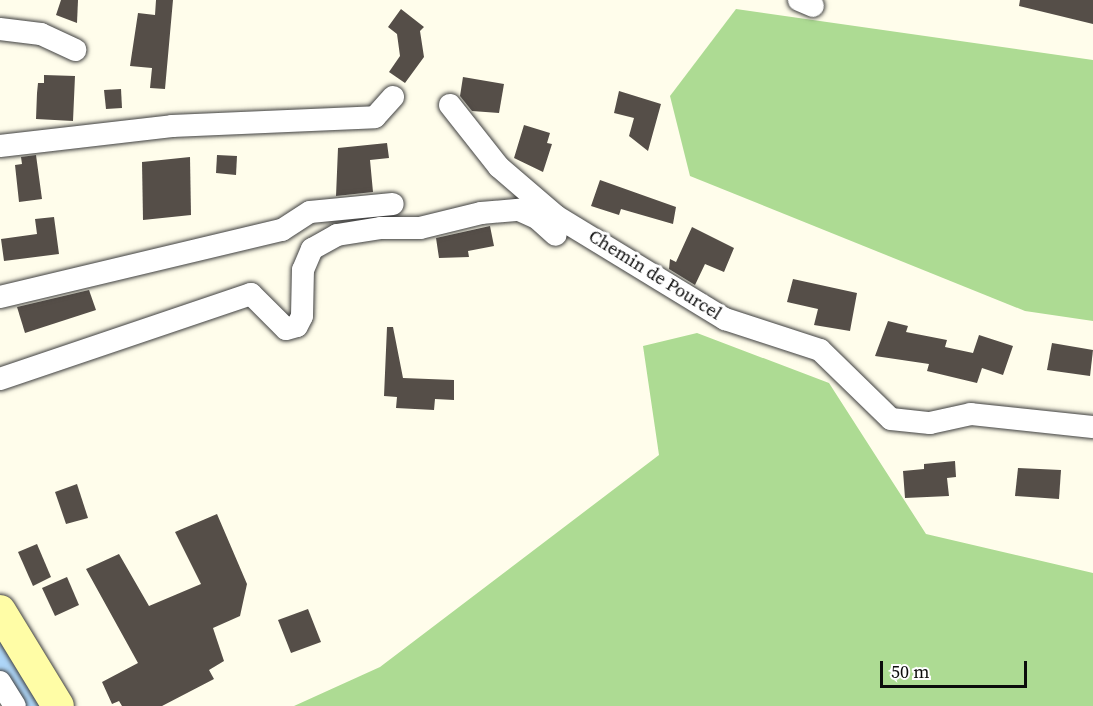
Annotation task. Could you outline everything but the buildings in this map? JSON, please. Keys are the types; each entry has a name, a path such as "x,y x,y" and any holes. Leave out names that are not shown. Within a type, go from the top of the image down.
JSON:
{"main road":[{"path":"0,611 58,706"}],"street":[{"path":"0,29 41,34 76,50"},
{"path":"0,146 172,126 375,117 393,98"},
{"name":"Chemin de Pourcel","path":"450,105 500,167 556,216 725,319 820,350 891,419 930,423 971,414 1093,427"},
{"path":"0,297 282,230 310,212 393,204"},
{"path":"0,379 252,294 286,329 297,326 302,316 303,270 312,249 337,235 381,228 420,228 481,213 519,210 537,218 556,235"},
{"path":"0,682 15,706"}],"green space":[{"path":"736,9 1093,60 1093,321 1025,311 690,176 670,96"},
{"path":"697,333 829,383 926,534 1093,573 1093,706 294,706 380,667 659,455 643,346"}],"waterway":[{"path":"0,652 33,706"}]}
